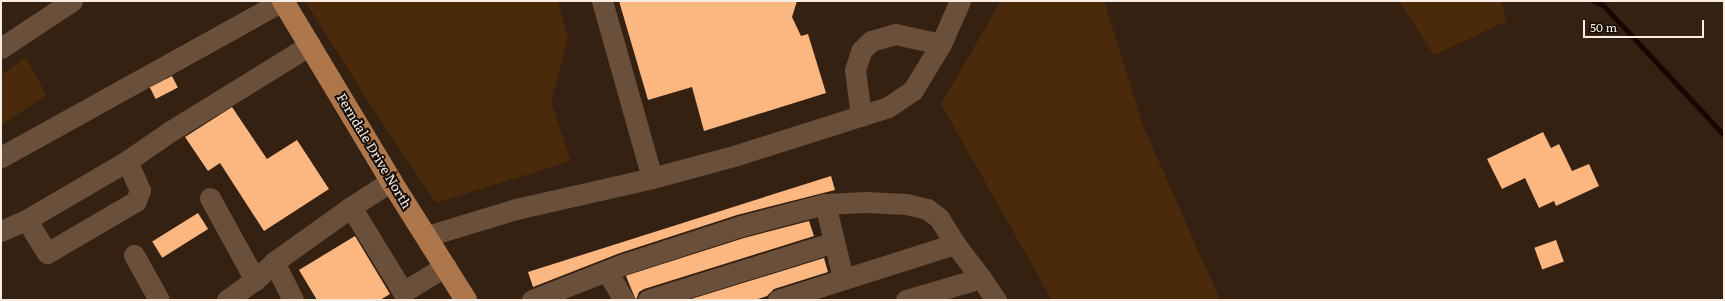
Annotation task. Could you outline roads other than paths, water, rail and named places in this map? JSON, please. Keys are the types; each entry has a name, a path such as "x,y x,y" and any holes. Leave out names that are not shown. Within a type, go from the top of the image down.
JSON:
{"main road":[{"name":"Ferndale Drive North","path":"283,1 391,181 446,266 466,300"}],"lane":[{"path":"1,48 50,6 72,1"},
{"path":"1,157 283,1"},
{"path":"602,1 652,178"},
{"path":"426,236 516,209 652,178 737,155 888,108 913,90 941,44 960,1"},
{"path":"861,116 855,70 861,51 871,42 894,34 941,44"},
{"path":"1,231 26,220 127,161 169,132 310,45"},
{"path":"26,220 47,254 136,201 140,190 127,161"},
{"path":"226,300 255,280 274,262 351,207 391,181"},
{"path":"210,198 255,280"},
{"path":"532,300 607,271 741,226 825,204 866,202 906,204 927,208 939,218 955,244 996,300"},
{"path":"825,204 843,278"},
{"path":"351,207 403,292 446,266"},
{"path":"648,300 834,242"},
{"path":"778,300 843,278 955,244"},
{"path":"134,255 159,300"},
{"path":"274,262 293,300"},
{"path":"607,271 624,300"},
{"path":"906,300 981,278"}],"waterway":[{"path":"1593,1 1603,5 1724,135"}]}
